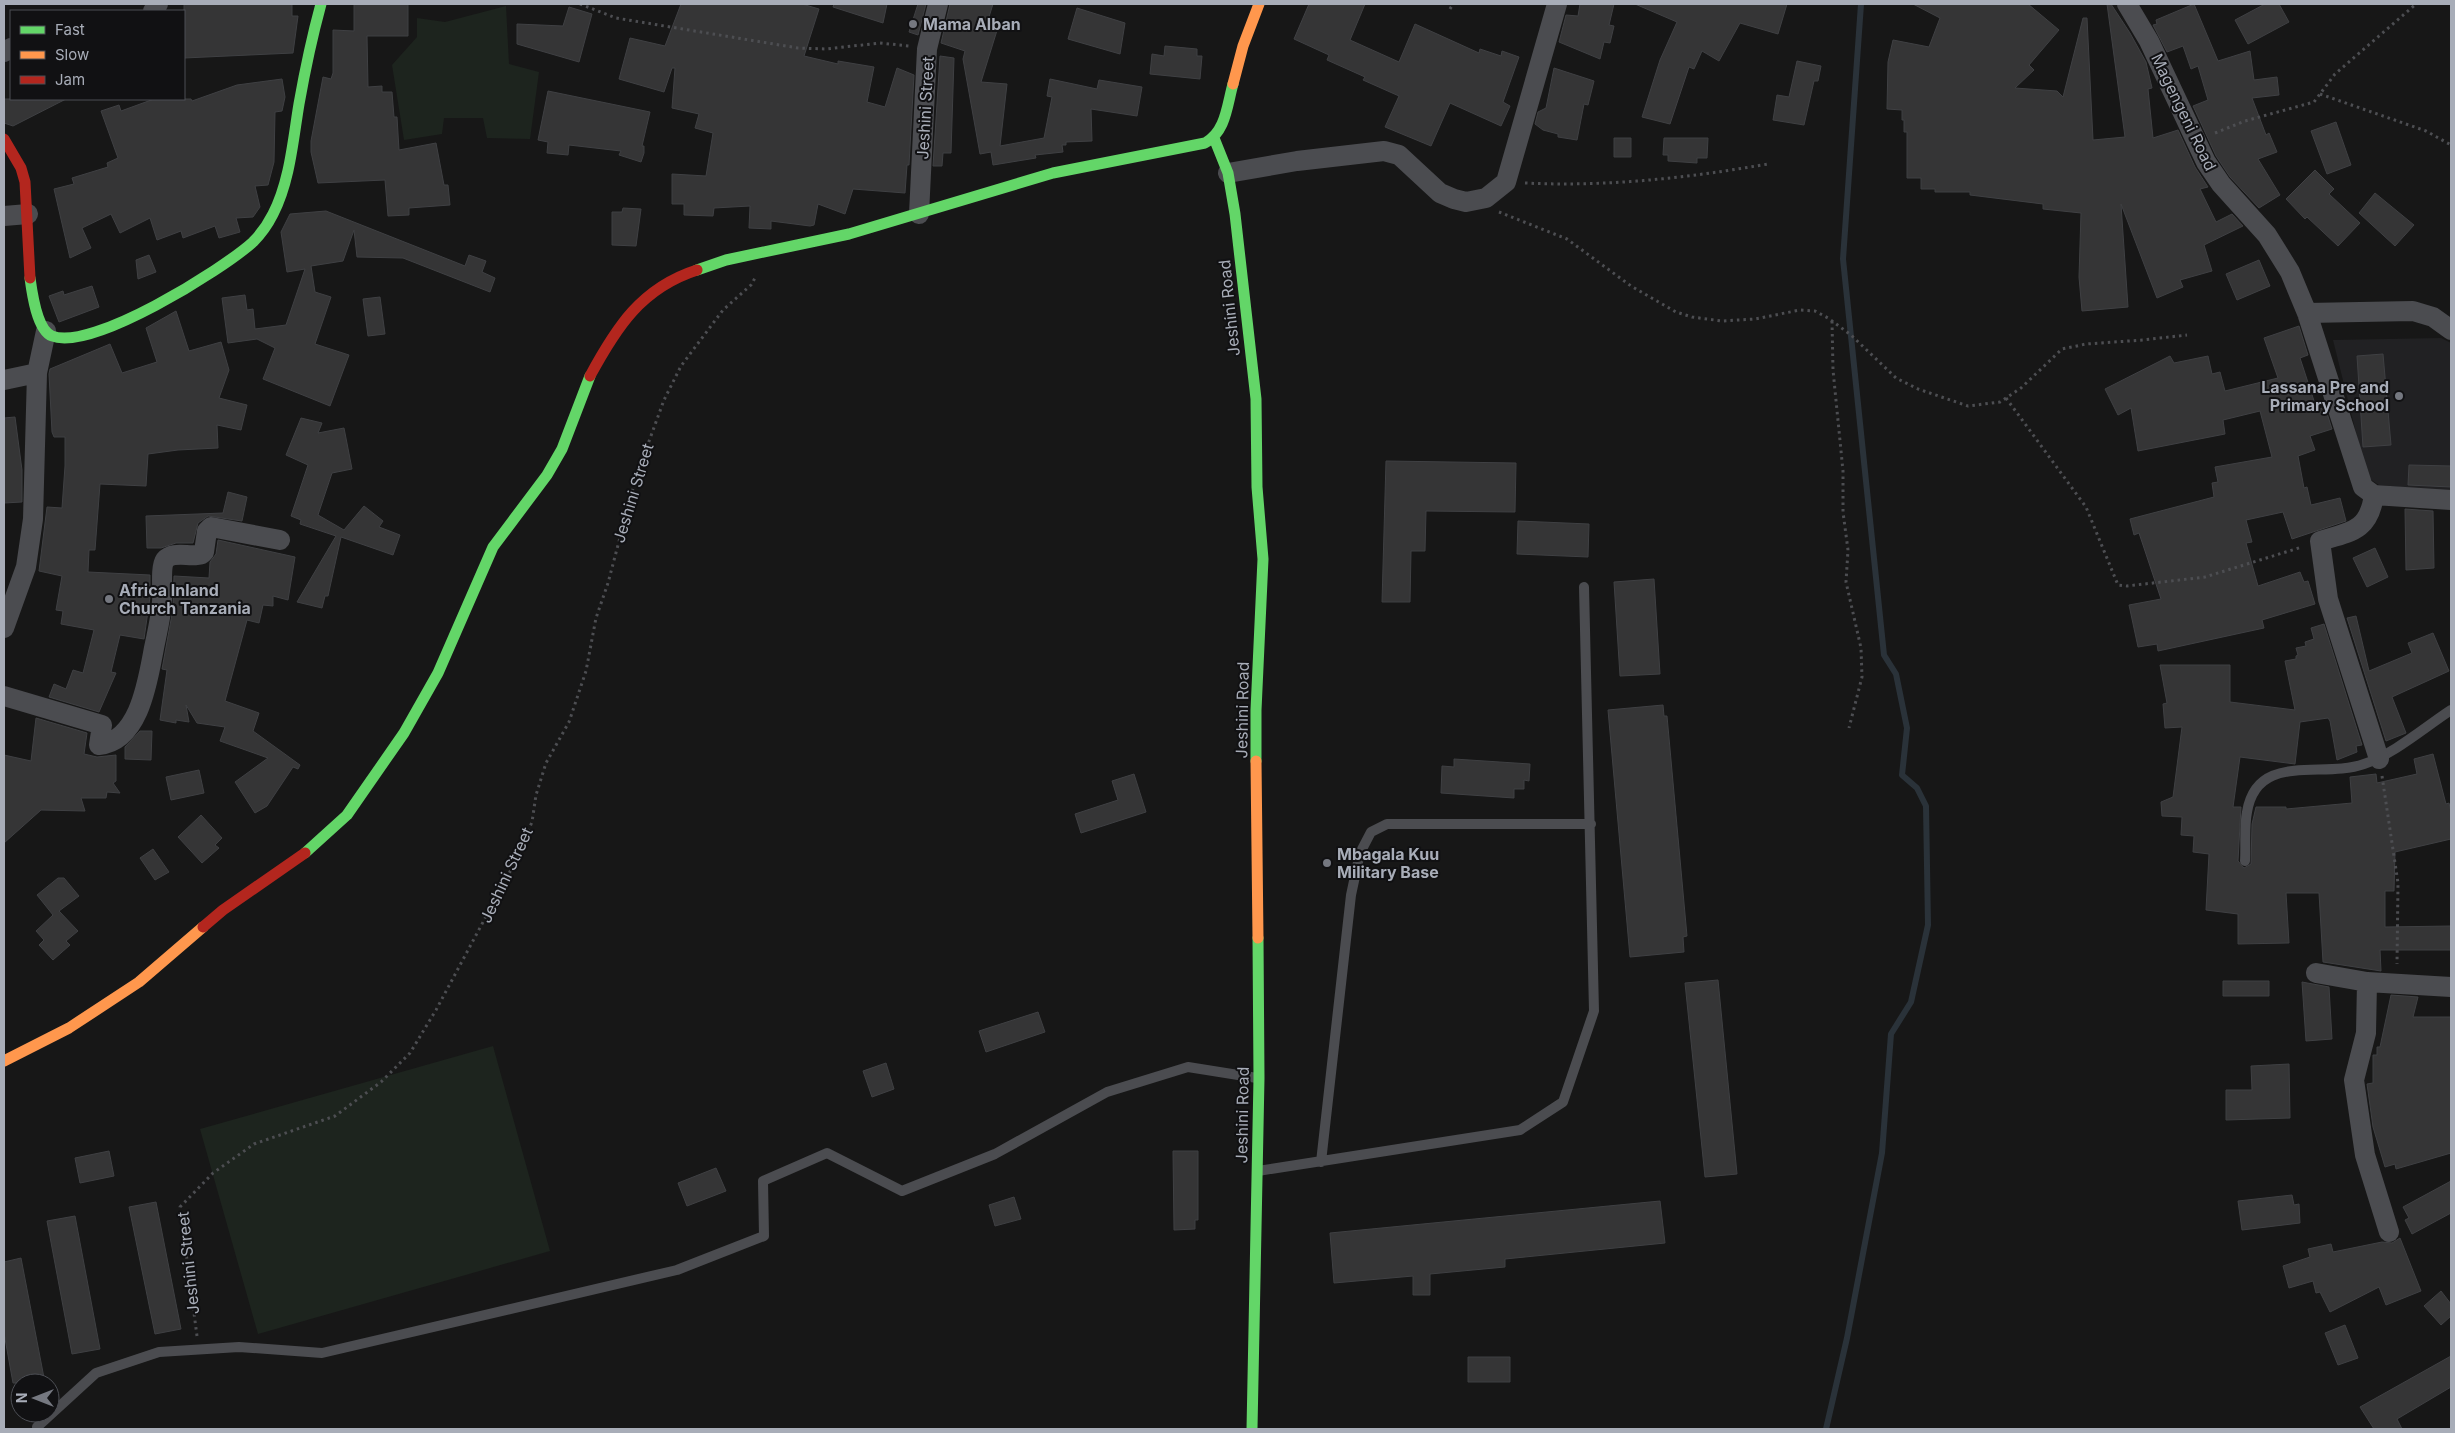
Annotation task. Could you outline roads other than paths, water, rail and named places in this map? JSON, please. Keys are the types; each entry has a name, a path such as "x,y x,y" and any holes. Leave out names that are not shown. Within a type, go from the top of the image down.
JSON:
{"street":[{"path":"4,140 21,168 25,182 32,299 46,331 55,339 60,340 85,337 116,324 179,294 220,267 257,237 274,214 290,167 309,44 321,4"},
{"name":"Jeshini Street","path":"919,214 927,48 938,4"},
{"path":"4,1061 69,1028 139,982 223,910 311,849 347,815 404,733 438,673 493,548 547,475 562,449 585,386 625,317 655,291 686,273 726,260 849,234 1053,173 1102,162 1205,144 1214,138 1221,128 1243,46 1259,4"},
{"path":"1228,173 1297,161 1384,151 1399,155 1440,194 1466,202 1492,196 1506,182 1510,161 1557,4"},
{"name":"Magengeni Road","path":"2127,4 2150,42 2206,162 2221,184 2267,235 2279,252 2307,313 2336,401 2359,481 2368,493 2374,495"},
{"name":"Jeshini Road","path":"1214,138 1228,173 1256,399 1257,487 1263,559 1256,710 1259,1078 1252,1429"},
{"path":"4,216 28,214"},
{"path":"2307,313 2413,311 2433,317 2451,330"},
{"path":"4,628 26,567 33,519 37,373 46,331"},
{"path":"4,380 37,373"},
{"path":"2379,758 2328,599 2320,541 2355,531 2365,522 2372,510 2374,495 2451,500"},
{"path":"4,696 102,725 99,745 111,742 133,720 143,703 162,604 163,565 166,558 175,555 202,554 204,552 207,531 212,527 280,540"},
{"path":"2316,973 2367,982 2451,987"},
{"path":"2367,982 2366,1033 2354,1080 2365,1155 2388,1232"}],"lane":[{"path":"1257,1171 1520,1130 1562,1102 1594,1011 1584,587"},
{"path":"2245,861 2246,812 2252,792 2259,782 2272,774 2291,771 2332,770 2362,765 2379,758 2451,710"},
{"path":"1321,1162 1351,895 1360,853 1371,832 1387,824 1591,824"},
{"path":"37,1427 96,1373 159,1352 239,1347 322,1353 677,1270 764,1236 763,1181 827,1153 902,1191 996,1154 1107,1092 1188,1067 1259,1078"}],"waterway":[{"path":"1826,1429 1847,1338 1882,1153 1891,1034 1911,1002 1928,925 1926,806 1917,788 1902,775 1907,728 1896,674 1884,655 1843,259 1861,4"}],"place":[{"name":"Mama Alban","path":"913,24"},
{"name":"Lassana Pre and Primary School","path":"2399,396"},
{"name":"Africa Inland Church Tanzania","path":"109,599"},
{"name":"Mbagala Kuu Military Base","path":"1327,863"}]}
